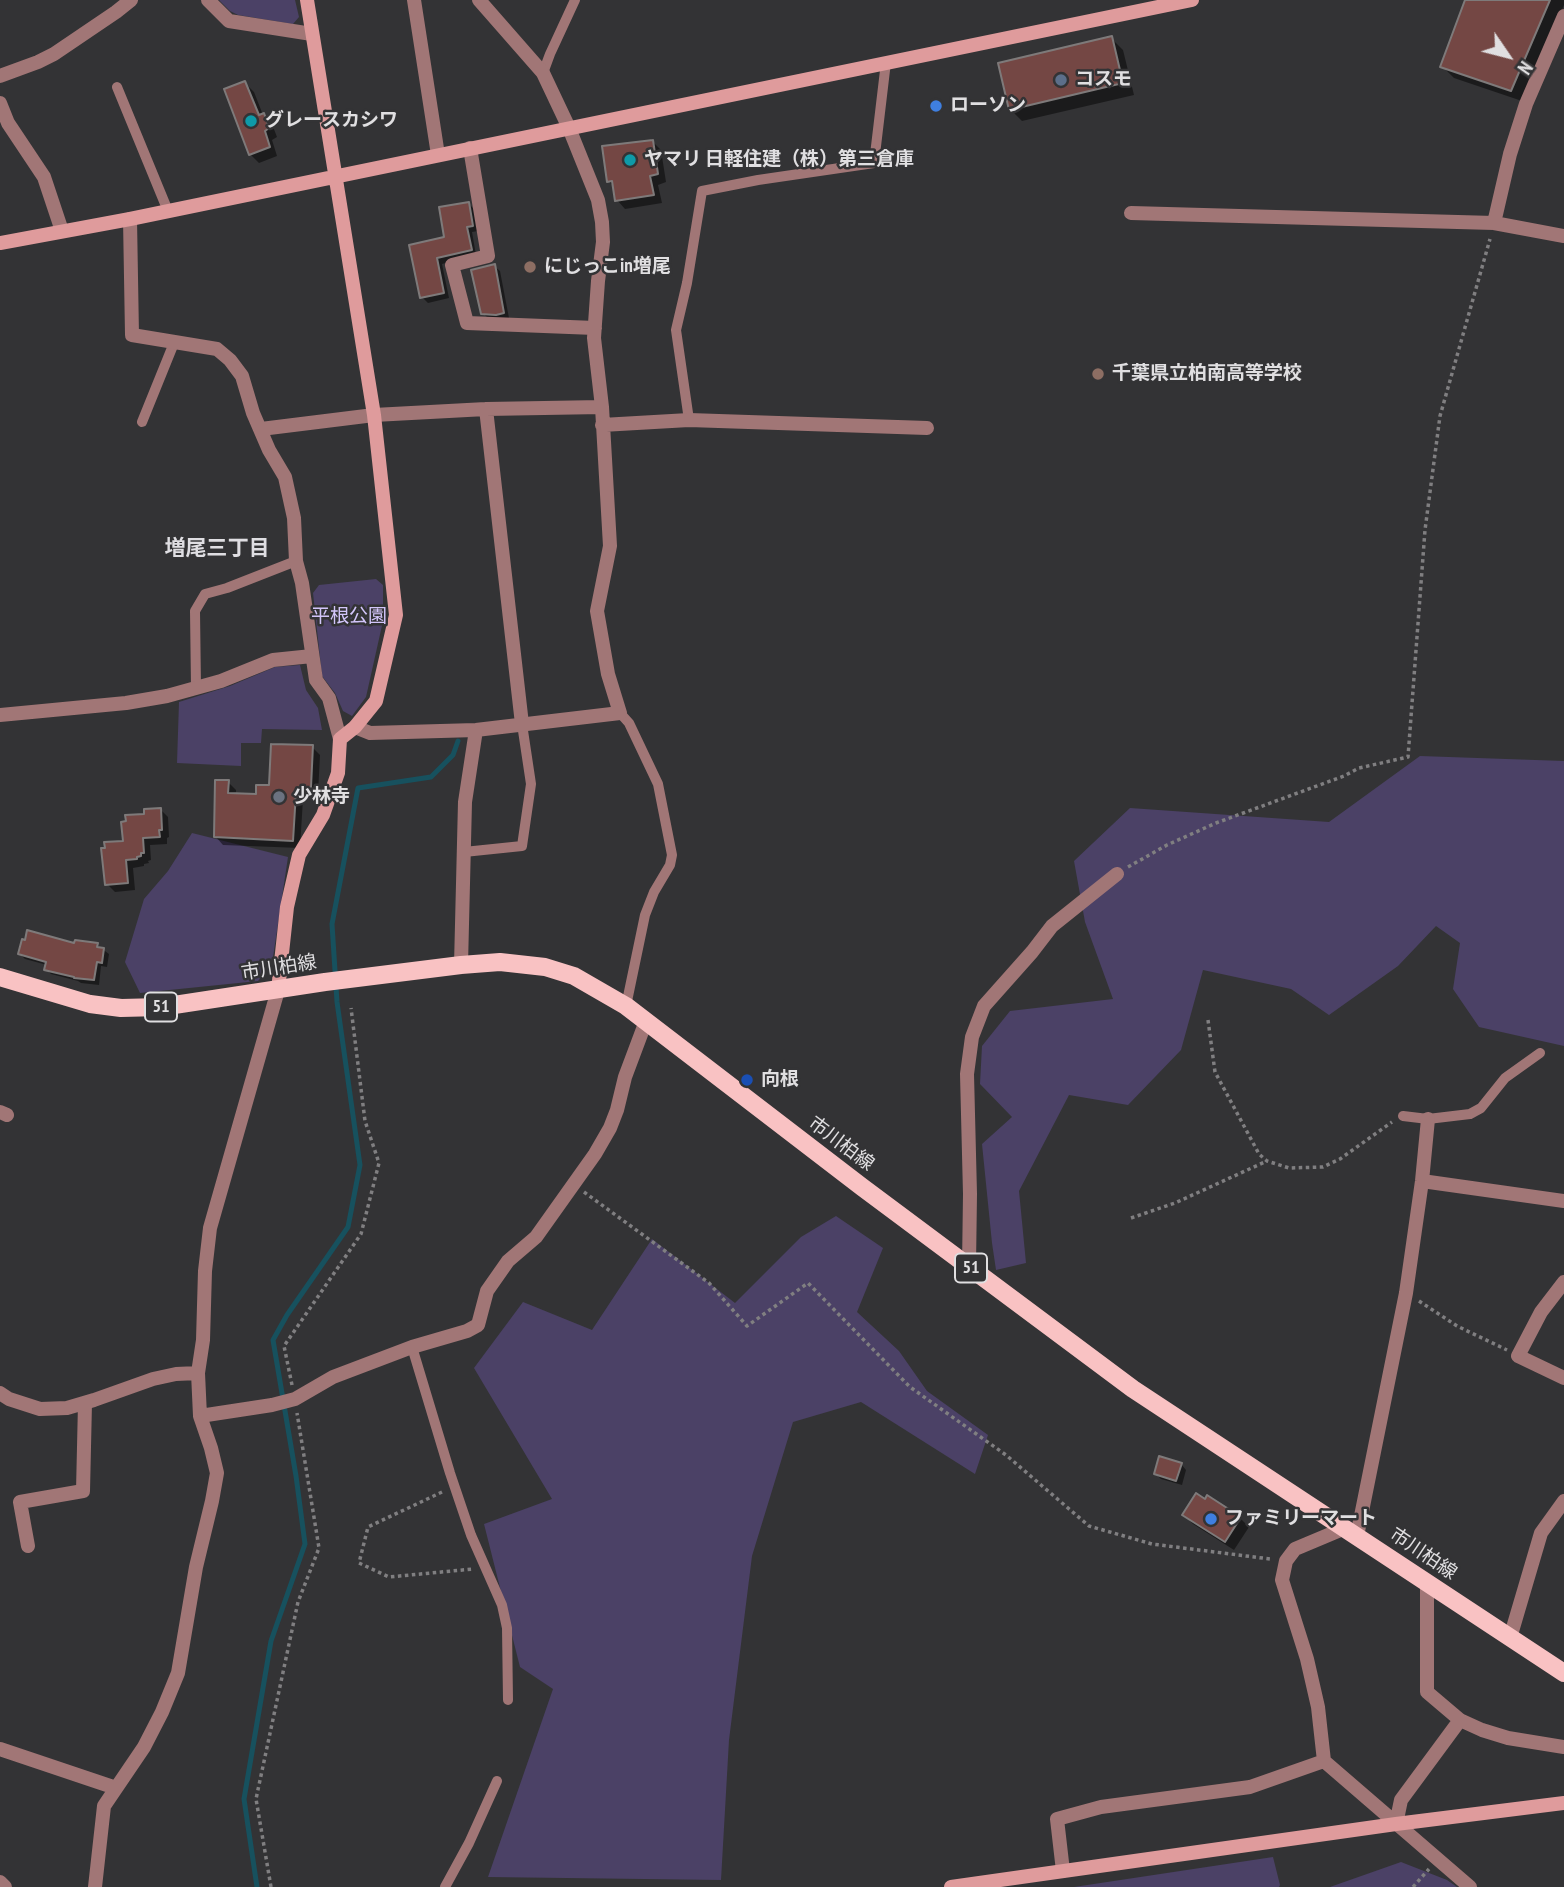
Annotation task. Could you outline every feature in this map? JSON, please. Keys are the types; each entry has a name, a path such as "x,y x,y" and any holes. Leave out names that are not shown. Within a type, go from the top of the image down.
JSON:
{"main road":[{"name":"市川柏線","path":"0,977 90,1004 121,1008 161,1007 351,978 500,962 545,967 574,976 626,1006 1133,1389 1564,1673"}],"street":[{"path":"0,76 54,54 131,0"},
{"path":"208,0 229,21 312,34"},
{"path":"307,0 374,415 396,615 376,701 355,727 340,739"},
{"path":"414,0 438,155"},
{"path":"355,727 370,733 476,730 620,713 608,674 597,611 610,546 602,407 594,338 603,242 598,200 543,73 479,0"},
{"path":"0,243 130,219 1192,0"},
{"path":"1494,223 1510,154 1526,104 1564,16"},
{"path":"1547,55 1564,51"},
{"path":"0,103 8,123 44,177 62,231"},
{"path":"470,148 488,256 452,265 467,323 595,328"},
{"path":"1131,213 1494,223 1564,236"},
{"path":"95,1887 104,1806 144,1747 178,1673 196,1567 217,1473 200,1416 198,1373 203,1340 205,1270 210,1228 278,990 287,907 299,855 323,815 338,773 340,739 330,698 316,680 302,583 296,561 294,518 285,477 269,450 253,413 242,376 230,360 217,349 132,335 130,219"},
{"path":"261,429 374,415 602,407"},
{"path":"486,409 522,724"},
{"path":"602,425 689,420 927,428"},
{"path":"0,715 126,703 167,696 221,681 273,660 312,656"},
{"path":"461,965 465,802 476,730"},
{"path":"969,1266 967,1073 972,1037 984,1006 1052,926 1117,874"},
{"path":"200,1416 295,1399 333,1377 478,1325 487,1291 508,1261 536,1237 595,1154 610,1128 646,1021"},
{"path":"1427,1119 1422,1181 1406,1293 1351,1532 1295,1549 1286,1562 1282,1580 1310,1671 1318,1707 1324,1761 1470,1887"},
{"path":"1422,1181 1564,1201"},
{"path":"1564,1282 1541,1312 1518,1356 1564,1378"},
{"path":"0,1393 9,1399 40,1409 67,1408 153,1379 198,1373"},
{"path":"28,1546 20,1502 82,1491 85,1403"},
{"path":"1510,1638 1541,1533 1564,1501"},
{"path":"1427,1582 1427,1692 1460,1720 1482,1730 1508,1738 1564,1747"},
{"path":"1396,1824 1401,1800 1460,1720"},
{"path":"0,1749 116,1788"},
{"path":"1063,1871 1057,1819 1101,1807 1250,1787 1324,1761"},
{"path":"951,1887 1564,1803"},
{"path":"0,1882 5,1887"}],"lane":[{"path":"543,73 575,0"},
{"path":"689,420 676,330 687,283 702,191 874,163 886,62"},
{"path":"117,87 168,211"},
{"path":"142,422 174,343"},
{"path":"196,688 195,611 205,594 296,561"},
{"path":"620,713 629,723 658,784 672,855 670,865 654,892 645,915 626,1006"},
{"path":"464,852 522,846 531,784 522,724"},
{"path":"1403,1116 1427,1119 1470,1114 1481,1108 1505,1077 1540,1053"},
{"path":"412,1347 471,1535 502,1605 507,1628 508,1700"},
{"path":"445,1887 497,1781"}],"path":[{"path":"1117,874 1167,845 1216,823 1359,768 1408,757 1424,530 1440,416 1494,223"},
{"path":"271,1887 256,1799 298,1602 319,1548 284,1346 360,1234 379,1163 365,1121 351,1008"},
{"path":"1208,1020 1215,1072 1259,1154 1267,1161 1289,1168 1323,1167 1340,1159 1387,1124 1403,1116"},
{"path":"1131,1218 1175,1203 1267,1161"},
{"path":"573,1184 709,1283 747,1326 808,1283 910,1387 1006,1455 1089,1526 1152,1544 1286,1562"},
{"path":"1406,1293 1457,1326 1518,1356"},
{"path":"454,1486 368,1527 359,1563 389,1577 486,1567"},
{"path":"1413,1887 1436,1858"}],"green space":[{"path":"219,0 295,0 299,17 293,24 238,15"},
{"name":"平根公園","path":"376,579 383,585 383,621 366,697 352,716 343,711 335,693 322,676 313,593 319,585"},
{"path":"300,665 306,690 318,708 322,730 262,729 261,743 241,743 241,766 177,763 179,702 230,686 275,667"},
{"path":"1420,756 1564,761 1564,1046 1479,1027 1453,989 1460,943 1436,926 1398,966 1329,1015 1291,989 1203,970 1181,1050 1128,1105 1069,1095 1019,1191 1026,1263 996,1270 982,1144 1012,1117 980,1084 982,1046 1010,1011 1113,999 1085,922 1074,861 1130,808 1329,822"},
{"path":"192,833 288,857 272,964 258,981 140,993 125,962 144,899 168,871"},
{"path":"836,1216 883,1248 857,1312 899,1351 927,1391 988,1435 975,1474 861,1402 793,1422 752,1556 729,1740 721,1880 488,1877 553,1689 520,1667 484,1524 552,1499 474,1368 523,1302 592,1330 652,1239 735,1303 801,1237"},
{"path":"1273,1857 1279,1887 1074,1887"},
{"path":"1401,1862 1447,1880 1457,1887 1330,1887"}],"building":[{"path":"1465,0 1550,0 1511,91 1440,67"},
{"path":"1112,36 1123,83 1009,110 998,63"},
{"name":"グレースカシワ","path":"245,81 259,115 264,113 269,128 265,131 270,147 249,155 224,89"},
{"name":"ヤマリ 日軽住建（株）第三倉庫","path":"653,140 658,174 650,176 654,195 615,201 612,181 607,182 602,146"},
{"path":"469,202 473,226 467,227 472,250 437,258 444,293 420,298 409,245 444,237 439,207"},
{"path":"495,264 504,313 481,314 471,270"},
{"path":"271,744 313,745 311,787 308,787 308,792 296,792 293,841 214,837 215,780 229,780 228,793 256,794 256,785 269,785"},
{"path":"161,808 160,837 143,838 144,853 137,859 126,860 128,883 105,885 101,848 105,848 104,842 123,841 121,822 126,821 125,815 144,814 144,809"},
{"path":"27,930 74,943 75,940 98,943 97,947 104,948 102,963 97,962 94,980 44,970 46,962 18,954"},
{"path":"1159,1456 1182,1463 1176,1481 1154,1474"},
{"path":"1196,1493 1205,1499 1207,1495 1241,1517 1225,1542 1182,1515"}],"waterway":[{"path":"257,1887 244,1799 271,1641 305,1544 273,1340 287,1315 348,1227 360,1165 337,1002 332,924 358,788 431,777 453,755 458,741"}],"place":[{"name":"コスモ","path":"1061,80"},
{"name":"ローソン","path":"936,106"},
{"name":"グレースカシワ","path":"251,121"},
{"name":"ヤマリ 日軽住建（株）第三倉庫","path":"630,160"},
{"name":"にじっこin増尾","path":"530,267"},
{"name":"千葉県立柏南高等学校","path":"1098,374"},
{"name":"少林寺","path":"279,797"},
{"name":"向根","path":"747,1080"},
{"name":"ファミリーマート","path":"1211,1519"}],"district":[{"name":"増尾三丁目","path":"217,549"}]}
